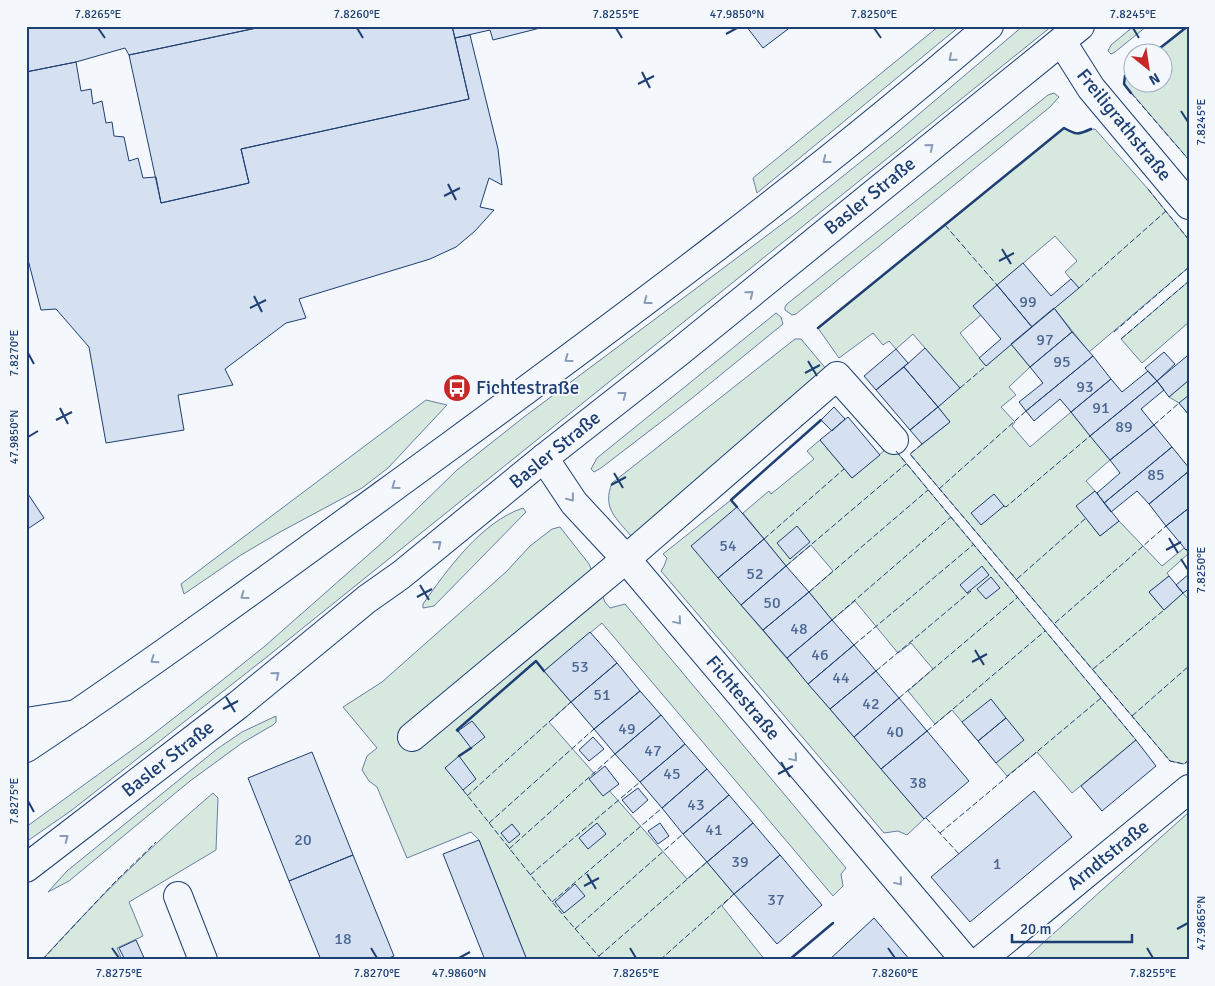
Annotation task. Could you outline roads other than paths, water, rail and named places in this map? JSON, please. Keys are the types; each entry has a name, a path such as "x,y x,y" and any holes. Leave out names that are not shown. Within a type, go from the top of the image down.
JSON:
{"main road":[{"path":"26,748 291,562 670,283 913,92 989,26"},
{"name":"Freiligrathstraße","path":"1071,34 1090,88 1189,205"},
{"name":"Basler Straße","path":"26,868 238,706 1071,34"},
{"path":"412,738 626,559 837,376 894,440"},
{"name":"Fichtestraße","path":"544,458 574,503 626,559 964,960"},
{"path":"26,722 77,714"},
{"name":"Arndtstraße","path":"981,960 1189,789"},
{"path":"178,896 204,960"}],"place":[{"name":"Fichtestraße","path":"457,388"}]}
